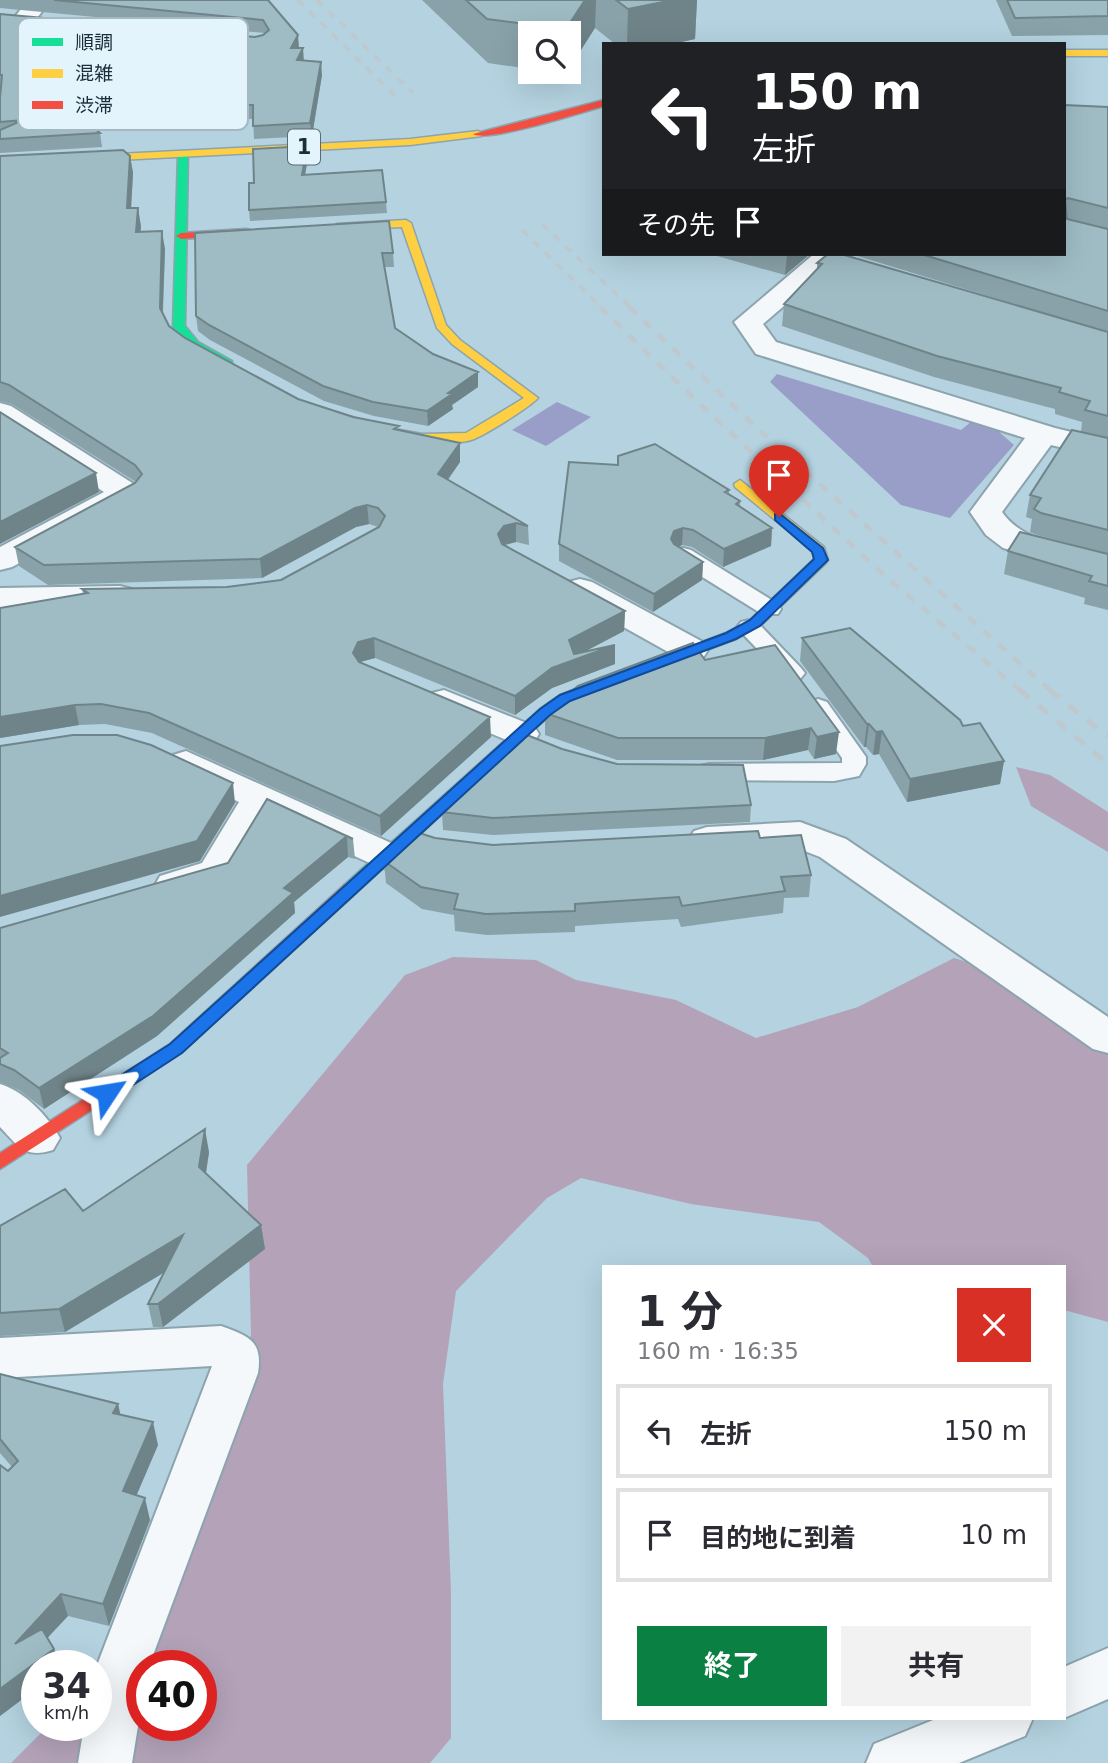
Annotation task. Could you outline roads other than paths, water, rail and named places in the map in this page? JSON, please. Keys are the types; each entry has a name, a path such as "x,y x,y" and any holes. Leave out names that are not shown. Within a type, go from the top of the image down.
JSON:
{"main road":[{"path":"1066,53 1108,53"},
{"name":"1","path":"0,163 410,142 496,132 602,104"},
{"path":"183,154 179,327 183,336 199,348 244,373"},
{"path":"325,228 406,223 442,326 456,342 531,398 469,437 422,438 378,430"},
{"path":"181,236 257,232"},
{"path":"0,1162 176,1048 398,845 526,738 565,698 749,626 770,609 821,560 819,550 740,484"}],"street":[{"path":"0,17 25,18 40,0"},
{"path":"835,260 748,322 766,348 1044,434 1108,450"},
{"path":"0,412 126,493 0,560"},
{"path":"1044,434 986,512 997,528 1014,541 1108,566"},
{"path":"552,574 691,650"},
{"path":"0,598 148,595"},
{"path":"411,687 526,738"},
{"path":"152,749 261,797 398,845 447,846"},
{"path":"139,895 216,872 261,797"},
{"path":"668,842 800,835 813,838 833,848 1108,1038"},
{"path":"0,1100 38,1138"},
{"path":"0,1358 221,1346 237,1356 234,1373 143,1608 119,1678 105,1763"},
{"path":"1066,1692 1108,1673"},
{"path":"893,1763 1001,1720"}],"lane":[{"path":"683,555 770,609"},
{"path":"685,772 834,773 850,770 854,764 854,757 787,664 749,626"}],"water":[{"path":"777,374 961,430 972,421 998,431 1014,445 950,518 901,505 770,382"},
{"path":"557,402 591,417 546,446 512,430"}],"railway":[{"path":"298,0 396,97"},
{"path":"317,0 413,93"},
{"path":"542,224 631,308"},
{"path":"522,230 602,308"},
{"path":"600,307 885,576 1022,692"},
{"path":"629,307 757,428 1052,692"},
{"path":"1020,690 1108,764"},
{"path":"1050,690 1108,737"}]}
